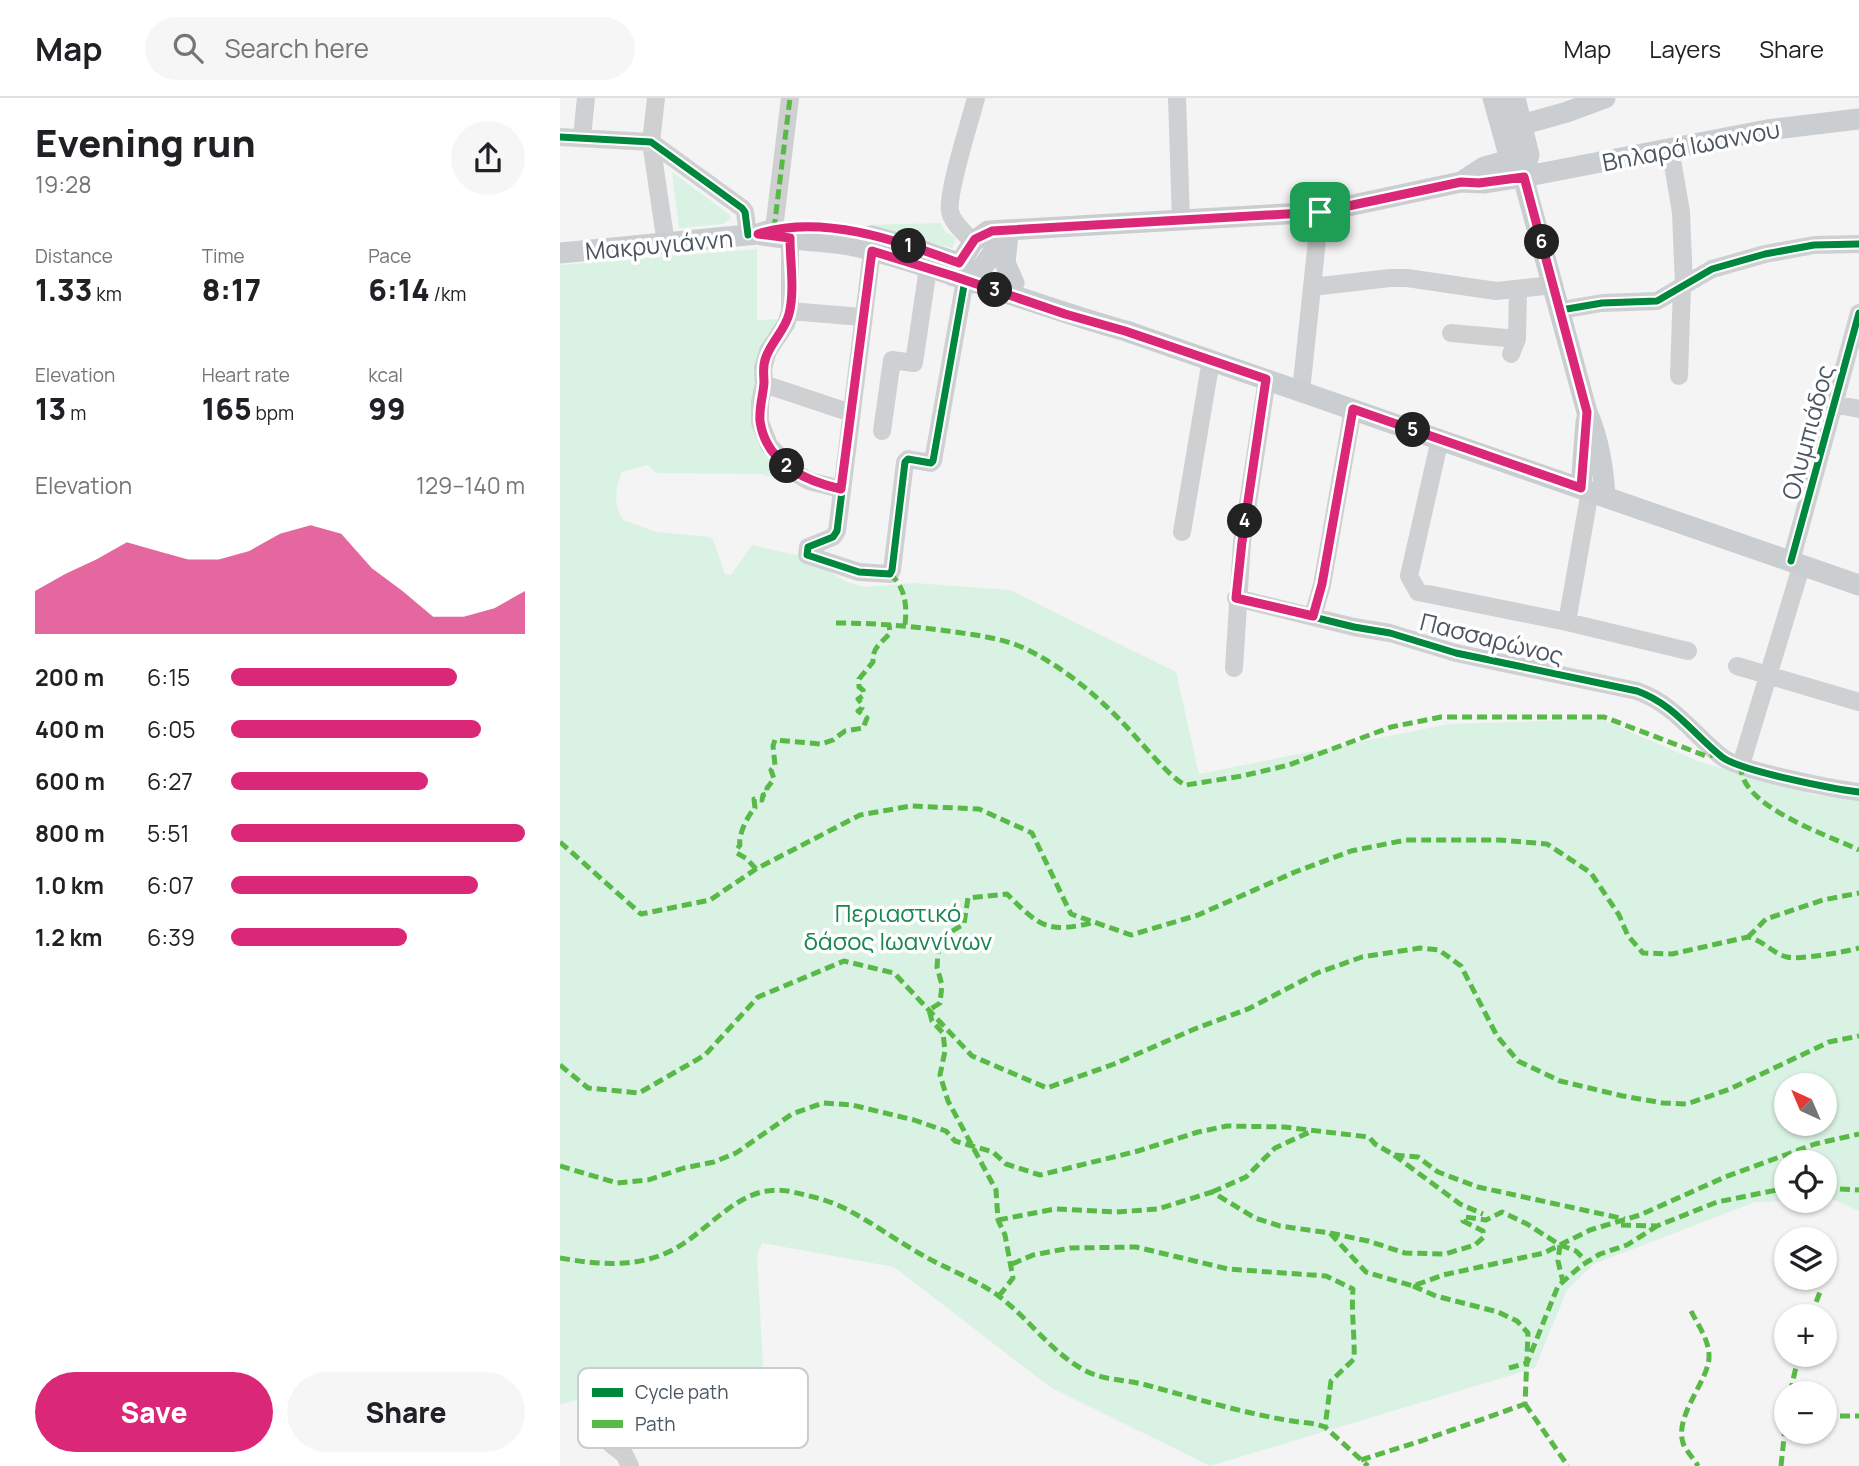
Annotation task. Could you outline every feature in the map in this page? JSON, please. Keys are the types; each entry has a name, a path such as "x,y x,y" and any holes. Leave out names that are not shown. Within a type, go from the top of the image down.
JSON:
{"main road":[{"path":"1501,100 1521,121 1528,123 1536,122 1564,105 1605,98"},
{"path":"1501,100 1519,157 1587,412 1602,456 1592,492"},
{"name":"Βηλαρά Ιωαννου","path":"1461,182 1479,183 1524,177 1802,124 1859,119"},
{"path":"1519,157 1521,121"},
{"path":"966,275 973,242 988,231 1320,212 1461,182 1484,167 1519,157"},
{"name":"Μακρυγιάννη","path":"560,253 767,234 810,227 863,234 908,246 966,275 1065,314 1211,360 1859,585"},
{"path":"966,275 1009,230"},
{"path":"1009,230 1004,263 1014,283"},
{"name":"Μακρυγιάννη","path":"767,234 819,240 872,251 928,268 1014,283 1059,300 1125,331"}],"street":[{"path":"582,137 586,98"},
{"path":"656,98 651,142 666,244"},
{"path":"790,98 767,234 790,311 786,324 762,368 764,384 760,422 769,445 794,472 809,481 841,489"},
{"path":"973,242 956,223 950,211 952,192 976,98"},
{"path":"1177,98 1181,221"},
{"path":"560,137 651,142 742,208 767,234"},
{"path":"1670,148 1681,212 1684,286 1679,376"},
{"path":"1301,391 1320,212"},
{"path":"1561,310 1602,303 1657,300 1712,269 1765,254 1814,245 1859,244"},
{"path":"872,251 836,531 833,537 808,547 807,555 859,572 890,574 905,462 908,459 931,463 933,461 966,275"},
{"path":"882,431 892,360 914,363 928,268"},
{"path":"1312,287 1368,279 1407,278 1474,288 1518,290 1554,285"},
{"path":"1684,286 1689,319"},
{"path":"1451,333 1514,346 1518,290"},
{"path":"790,311 862,317"},
{"name":"Ολυμπιάδος","path":"1741,765 1768,675 1859,313"},
{"path":"1182,532 1211,360"},
{"path":"1234,668 1236,598 1242,542 1266,379"},
{"path":"764,384 851,413"},
{"path":"1834,404 1859,409"},
{"path":"1313,616 1322,584 1353,409"},
{"path":"1440,439 1409,576 1418,592 1567,622 1688,651"},
{"path":"1567,622 1592,492"},
{"name":"Πασσαρώνος","path":"1236,598 1354,627 1390,632 1456,653 1644,694 1661,701 1727,760 1818,785 1859,792"},
{"path":"1737,666 1859,702"},
{"path":"616,1448 624,1454 630,1466"}],"green space":[{"path":"672,172 730,215 730,219 723,224 679,228"},
{"path":"940,223 945,231 956,239 952,248 865,225"},
{"name":"Περιαστικό δάσος Ιωαννίνων","path":"757,249 757,320 781,319 761,360 755,385 770,454 772,477 760,474 656,473 648,465 622,472 616,496 623,520 657,532 710,537 725,574 731,575 752,545 804,557 847,582 865,587 914,583 1010,590 1176,672 1199,774 1449,724 1601,719 1700,762 1814,795 1859,800 1859,1211 1837,1201 1837,1150 1774,1150 1774,1202 1755,1202 1594,1264 1567,1290 1535,1368 1210,1466 1050,1387 894,1267 762,1243 757,1256 762,1368 578,1368 578,1400 560,1404 560,265"}],"marked path":[{"path":"774,229 790,98"},
{"path":"890,574 899,585 904,598 905,625"},
{"path":"836,623 892,625 958,632 1000,640 1030,651 1090,692 1163,767 1186,785 1289,765 1391,727 1441,717 1604,717 1706,756 1719,754"},
{"path":"756,869 737,853 737,849 744,826 755,808 754,799 762,800 774,779 771,770 775,765 775,740 821,744 833,740 845,731 863,728 867,718 858,711 862,708 858,699 864,695 859,687 859,679 873,662 876,649 890,633 889,624"},
{"path":"1741,765 1744,780 1769,806 1807,827 1859,850"},
{"path":"560,842 641,914 710,900 756,869 860,815 911,806 979,809 1032,833 1071,914 1131,935 1198,915 1295,872 1351,851 1406,840 1499,840 1547,844 1591,873 1619,915 1628,936 1643,953 1672,954 1748,937 1793,958 1859,948"},
{"path":"1748,937 1766,919 1823,900 1859,893"},
{"path":"999,1296 1013,1278 1005,1235 998,1220 996,1190 948,1101 940,1075 945,1051 943,1033 932,1021 929,1010 940,1003 942,985 937,967 939,939 964,924 968,898 1007,894 1037,921 1055,927 1095,922"},
{"path":"560,1065 588,1088 639,1093 705,1055 758,997 844,961 894,973 972,1056 1047,1088 1114,1064 1248,1009 1317,973 1362,957 1420,948 1439,950 1461,966 1497,1036 1518,1061 1560,1081 1623,1096 1687,1104 1730,1089 1829,1042 1859,1036"},
{"path":"560,1166 617,1183 648,1180 684,1168 714,1162 736,1153 792,1114 823,1103 852,1105 914,1120 946,1131 955,1141 993,1152 1006,1164 1040,1175 1227,1126 1284,1127 1369,1137 1375,1144 1394,1155 1418,1157 1438,1172 1478,1187 1625,1219"},
{"path":"1212,1192 1246,1177 1275,1148 1312,1131"},
{"path":"998,1220 1055,1209 1116,1212 1158,1209 1212,1192 1255,1218 1280,1226 1330,1233 1366,1272 1413,1286 1443,1275 1544,1253 1590,1230 1640,1215 1725,1177 1815,1144 1859,1134"},
{"path":"1394,1155 1460,1204 1483,1214"},
{"path":"1837,1189 1859,1190"},
{"path":"560,1258 612,1264 651,1258 680,1246 740,1201 774,1190 793,1192 844,1208 935,1262 992,1291 1061,1354 1084,1370 1251,1413 1325,1427 1368,1466"},
{"path":"1621,1225 1657,1226 1717,1202 1774,1191"},
{"path":"1330,1233 1405,1253 1445,1254 1475,1245 1484,1237 1483,1231 1463,1221 1465,1217 1486,1220 1502,1212 1560,1245 1576,1251 1587,1262"},
{"path":"1509,1368 1527,1363 1558,1286 1582,1265 1600,1254 1627,1245 1657,1226"},
{"path":"1560,1245 1558,1261 1563,1282"},
{"path":"1012,1264 1033,1255 1070,1248 1136,1247 1228,1269 1326,1276 1353,1289 1354,1359 1331,1381 1325,1427"},
{"path":"1413,1286 1436,1296 1498,1312 1517,1321 1528,1333 1525,1404"},
{"path":"1815,1304 1821,1290"},
{"path":"1691,1311 1709,1350 1708,1365 1683,1421 1683,1443 1698,1466"},
{"path":"1793,1381 1796,1367"},
{"path":"1525,1404 1568,1466"},
{"path":"1361,1460 1525,1404"},
{"path":"1837,1416 1859,1416"},
{"path":"1781,1466 1783,1444"}],"cycle path":[{"path":"560,137 651,142 742,208 748,235"},
{"path":"1561,310 1602,303 1657,301 1712,269 1765,254 1814,245 1859,244"},
{"path":"872,251 837,531 833,537 808,547 807,555 859,572 890,574 905,462 908,459 931,463 933,461 965,280"},
{"path":"1791,561 1859,313"},
{"path":"1236,598 1354,627 1390,633 1456,653 1637,691 1673,712 1722,757 1732,762 1788,779 1859,792"}],"route":[{"path":"1524,177 1587,412 1581,488 1353,409 1322,584 1313,616 1236,598 1266,379 872,251 841,489 809,481 794,472 765,438 760,422 764,384 762,368 768,351 786,324 790,311 790,238 758,234 774,229 810,227 841,230 892,241 959,263 975,239 992,231 1320,212 1461,182 1479,183 1524,177"}]}
